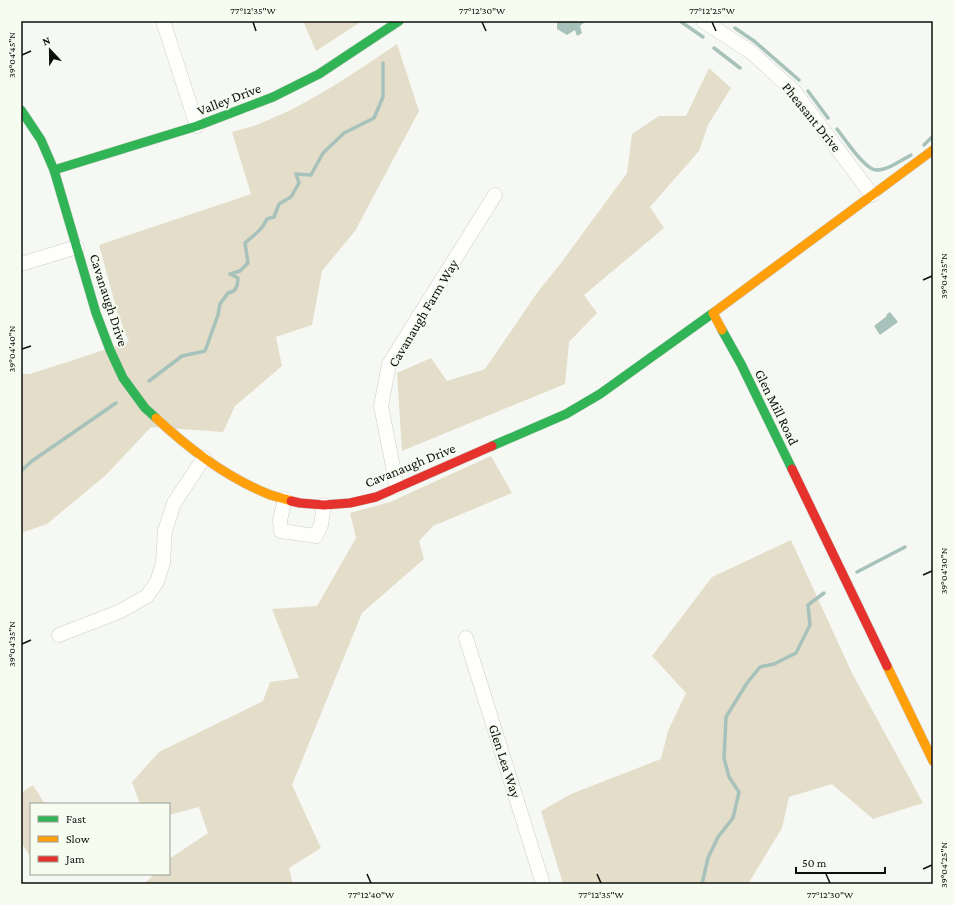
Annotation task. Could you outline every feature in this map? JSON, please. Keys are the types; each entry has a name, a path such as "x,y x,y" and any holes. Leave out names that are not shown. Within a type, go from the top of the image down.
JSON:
{"street":[{"path":"163,21 197,126"},
{"name":"Valley Drive","path":"54,170 197,126 251,106 298,84 343,59 399,21"},
{"name":"Pheasant Drive","path":"703,21 752,52 794,91 872,195"},
{"name":"Cavanaugh Drive","path":"21,110 41,140 54,170 96,313 110,350 123,378 145,408 204,458 237,479 268,494 285,499 300,503 324,505 350,503 376,497 566,414 600,394 713,313"},
{"path":"713,313 933,150"},
{"name":"Cavanaugh Farm Way","path":"397,487 381,406 390,364 495,195"},
{"path":"21,264 77,247"},
{"name":"Glen Mill Road","path":"713,313 741,364 933,761"},
{"path":"58,635 121,611 147,596 157,582 163,563 166,531 174,503 204,458"},
{"path":"285,499 280,520 281,531 316,536 321,525 324,505"},
{"name":"Glen Lea Way","path":"466,638 543,884"}],"shaded area":[{"path":"303,21 362,21 316,51"},
{"path":"397,44 419,111 355,231 322,271 312,325 276,337 282,366 235,406 223,432 151,427 106,475 47,524 21,533 21,374 30,374 129,342 118,315 99,245 251,194 232,132 258,124 297,107 331,87"},
{"path":"709,68 731,88 708,125 699,151 650,207 664,228 584,295 597,313 569,342 565,384 402,451 397,373 431,358 447,381 485,369 537,293 627,173 632,134 659,116 686,116"},
{"path":"491,456 512,493 433,526 419,541 424,559 362,613 292,785 321,848 289,868 293,884 144,884 153,875 170,875 170,858 208,833 199,807 170,815 170,803 140,803 132,782 159,752 263,701 270,682 299,678 272,609 317,606 356,538 350,513 390,502"},
{"path":"791,540 852,673 923,803 873,819 832,784 789,797 782,828 748,884 563,884 541,811 571,794 661,759 668,731 686,693 652,656 712,577"},
{"path":"33,785 44,803 30,803 30,856 21,842 21,793"}],"water":[{"path":"557,22 585,22 580,26 582,33 577,36 575,30 567,35 557,29"},
{"path":"890,312 898,322 880,335 874,326"}],"waterway":[{"path":"680,21 703,37"},
{"path":"735,28 754,41 799,80"},
{"path":"714,48 740,68"},
{"path":"149,381 182,356 205,351 218,315 220,304 228,293 234,291 237,286 238,278 230,274 240,271 248,263 245,243 255,235 267,219 274,217 279,204 291,197 299,183 296,174 311,175 323,153 344,133 374,118 383,97 383,63"},
{"path":"808,91 828,118"},
{"path":"837,129 866,165 871,169 880,170 894,165 911,155"},
{"path":"924,145 933,136"},
{"path":"21,471 32,461 116,403"},
{"path":"857,572 905,547"},
{"path":"702,884 708,858 718,837 733,818 739,792 729,777 724,758 726,717 747,683 760,667 774,664 796,653 810,625 808,605 824,593"}],"traffic: fast":[{"path":"54,170 197,126 273,97 319,74 399,21"},
{"path":"21,110 41,140 54,170 96,313 110,350 123,378 145,408 156,418"},
{"path":"492,446 566,414 600,394 713,313"},
{"path":"722,330 741,364 792,469"}],"traffic: slow":[{"path":"722,330 713,313 933,150"},
{"path":"156,418 194,451 237,479 271,495 291,501"},
{"path":"887,666 933,761"}],"traffic: jam":[{"path":"291,501 324,505 350,503 376,497 492,446"},
{"path":"792,469 887,666"}]}
